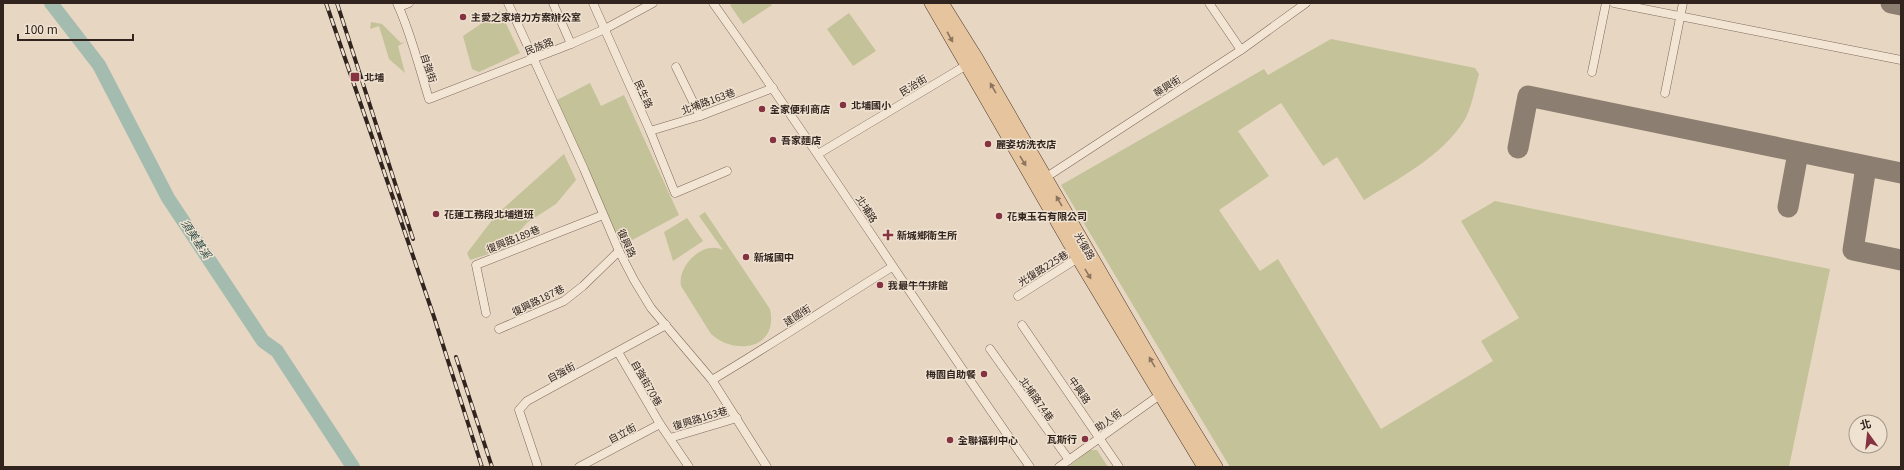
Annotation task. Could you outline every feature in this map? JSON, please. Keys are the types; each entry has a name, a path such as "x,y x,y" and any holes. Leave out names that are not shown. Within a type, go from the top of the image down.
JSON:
{"main road":[{"name":"光復路","path":"931,3 971,62 1041,180 1164,392 1204,467"},
{"name":"光復路","path":"942,3 971,62"},
{"name":"光復路","path":"1041,180 1078,258 1164,392 1216,467"}],"street":[{"path":"398,5 409,3"},
{"name":"復興路","path":"508,3 603,214 618,251 634,280 647,302 712,380 767,467"},
{"path":"553,3 570,44"},
{"name":"民生路","path":"593,3 650,131 675,194 727,171"},
{"name":"民族路","path":"429,99 605,30 653,3"},
{"name":"北埔路","path":"713,3 818,154 965,376 1030,467"},
{"path":"1209,3 1241,50"},
{"name":"華興街","path":"1041,180 1241,50 1306,3"},
{"path":"1592,72 1606,3"},
{"path":"1614,3 1901,60"},
{"path":"1665,93 1683,3"},
{"name":"自強街","path":"398,5 409,32 411,43 429,99"},
{"name":"民治街","path":"818,154 971,62"},
{"path":"676,67 700,116"},
{"name":"北埔路163巷","path":"650,131 700,116 773,88"},
{"name":"復興路189巷","path":"486,313 476,265 603,214"},
{"name":"復興路187巷","path":"499,329 564,300 583,286 618,251"},
{"name":"光復路225巷","path":"1018,296 1078,258"},
{"name":"建國街","path":"712,380 892,266"},
{"name":"自強街","path":"538,467 519,410 527,401 666,325"},
{"name":"中興路","path":"1022,325 1119,467"},
{"name":"北埔路74巷","path":"990,349 1069,460"},
{"name":"自強街70巷","path":"618,352 660,424"},
{"name":"助人街","path":"1059,467 1164,392"},
{"name":"復興路163巷","path":"670,438 737,418"},
{"path":"660,424 689,467"},
{"name":"自立街","path":"579,467 660,424"}],"shaded area":[{"path":"733,3 770,3 772,5 743,24 730,5"},
{"path":"500,11 520,53 479,72 472,69 463,36"},
{"path":"849,13 876,51 853,66 827,29"},
{"path":"371,22 382,24 401,43 405,42 398,46 405,73 389,59 379,26 370,29"},
{"path":"1331,39 1475,68 1479,74 1469,111 1455,134 1418,166 1364,200 1337,157 1323,166 1281,103 1238,131 1269,176 1219,210 1260,271 1278,259 1381,429 1493,361 1481,341 1519,318 1461,221 1495,201 1830,269 1789,467 1230,467 1061,185 1264,69 1268,75"},
{"path":"590,83 601,106 624,95 679,215 621,246 557,100"},
{"path":"564,154 576,180 556,204 528,222 501,250 470,260 467,253 496,215"},
{"path":"705,212 770,309 771,322 768,333 762,340 753,345 732,345 721,341 711,334 681,286 683,271 687,263 693,257 707,249 715,248 723,250 699,216"},
{"path":"687,218 703,241 673,261 664,232"},
{"path":"1090,450 1097,450 1108,467 1068,467"}],"waterway":[{"name":"須美基溪","path":"51,3 99,65 168,198 263,341 277,351 353,467"}],"taxiway":[{"path":"1891,3 1901,5"},
{"path":"1518,148 1528,96 1901,173"},
{"path":"1788,207 1798,153"},
{"path":"1866,167 1853,250 1901,260"}],"railway":[{"path":"326,3 434,317 482,467"},
{"path":"337,3 413,239"},
{"path":"456,357 492,467"}],"place":[{"name":"主愛之家培力方案辦公室","path":"463,17"},
{"name":"北埔","path":"355,77"},
{"name":"北埔國小","path":"843,105"},
{"name":"全家便利商店","path":"762,109"},
{"name":"吾家麵店","path":"773,140"},
{"name":"麗姿坊洗衣店","path":"988,144"},
{"name":"花蓮工務段北埔道班","path":"436,214"},
{"name":"花東玉石有限公司","path":"999,216"},
{"name":"新城鄉衛生所","path":"888,235"},
{"name":"新城國中","path":"746,257"},
{"name":"我最牛牛排館","path":"880,285"},
{"name":"梅園自助餐","path":"984,374"},
{"name":"瓦斯行","path":"1085,439"},
{"name":"全聯福利中心","path":"950,440"}]}
